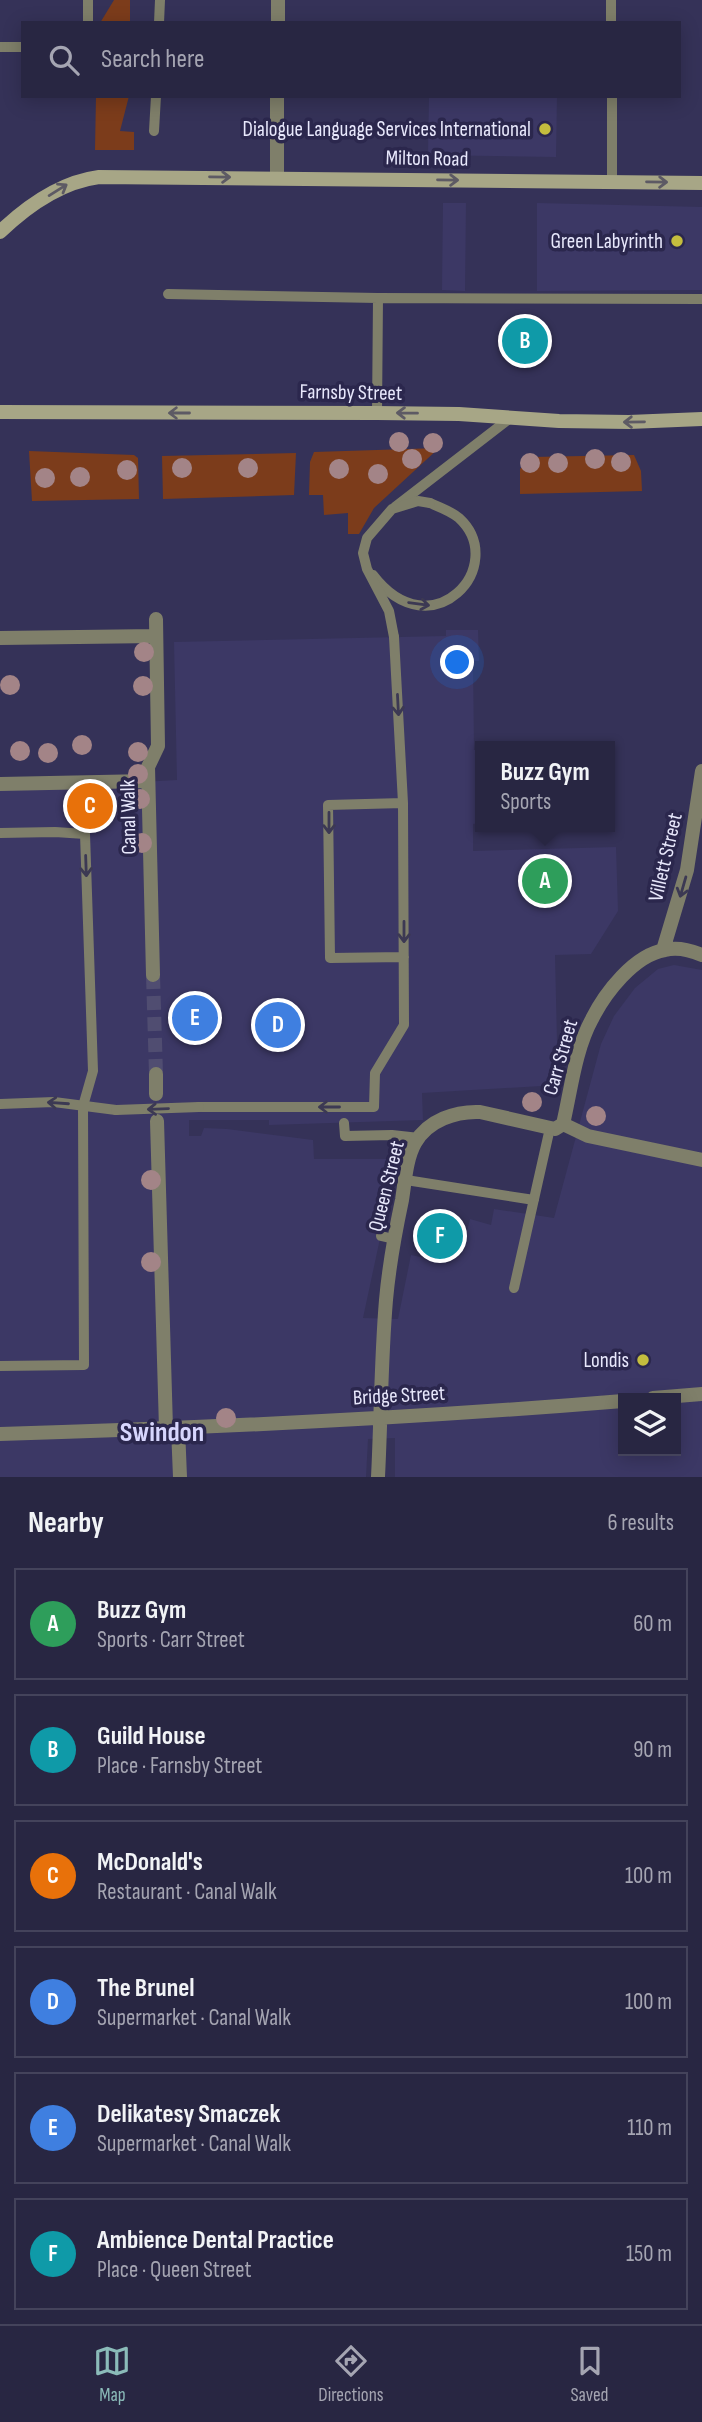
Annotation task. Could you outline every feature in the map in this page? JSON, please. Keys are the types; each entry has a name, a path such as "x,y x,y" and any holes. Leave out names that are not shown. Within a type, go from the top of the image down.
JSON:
{"street":[{"path":"278,0 278,21"},
{"path":"276,178 277,98"},
{"name":"Milton Road","path":"3,227 64,185 78,180 114,176 702,183"},
{"name":"Farnsby Street","path":"0,412 459,414 509,419 629,422 702,419"},
{"name":"Canal Walk","path":"153,975 148,767 158,746 156,619"},
{"path":"0,638 156,636"},
{"name":"Villett Street","path":"663,950 687,870 702,771"},
{"path":"0,784 148,781"},
{"path":"663,950 685,950 702,955"},
{"name":"Carr Street","path":"557,1126 591,1020 627,973 646,957 663,950"},
{"path":"156,1074 156,1094"},
{"name":"Queen Street","path":"378,1477 387,1237 406,1180 412,1150 419,1138 439,1121 457,1113 480,1112 557,1126 588,1136 702,1160"},
{"path":"157,1121 172,1428 180,1477"},
{"path":"681,1396 702,1394"},
{"name":"Bridge Street","path":"0,1434 172,1428 618,1401"}],"lane":[{"path":"88,21 89,0"},
{"path":"159,21 160,0"},
{"path":"611,0 611,21"},
{"path":"0,47 21,47"},
{"path":"154,131 156,98"},
{"path":"612,98 612,181"},
{"path":"168,294 702,299"},
{"path":"377,413 378,298"},
{"path":"0,1104 54,1102 116,1110 374,1107 374,1073 404,1025 403,803 394,637 388,611 367,569 363,553 367,538 373,530 379,523 385,516 392,509 399,506 405,504 418,501 447,510 465,526 472,541 475,560 469,580 456,595 426,607 402,601 373,576 367,554 369,537 374,529 379,522 387,514 396,507 403,500 509,419"},
{"path":"403,803 328,805 330,958 404,957"},
{"path":"0,833 85,834 93,1071 83,1106 84,1365 0,1366"},
{"path":"344,1123 345,1136 392,1135 419,1138"},
{"path":"514,1288 534,1200 557,1126"},
{"path":"406,1180 472,1185 534,1200"}],"shaded area":[{"path":"114,0 130,0 130,21 101,21"},
{"path":"96,98 128,98 120,131 134,132 134,150 95,150"},
{"path":"429,98 557,98 556,157 428,155"},
{"path":"443,203 466,203 465,291 442,290"},
{"path":"537,203 702,207 702,290 537,291"},
{"path":"439,448 374,508 359,534 348,534 348,513 324,515 323,495 309,495 310,462 314,452"},
{"path":"29,451 134,455 138,458 139,499 32,501"},
{"path":"296,453 294,495 163,499 162,456"},
{"path":"634,455 641,471 642,491 520,494 520,469 532,457"},
{"path":"446,630 478,630 479,661 473,661 473,851 616,847 618,911 591,954 555,955 558,1085 422,1093 423,1120 269,1125 269,1120 189,1120 189,1136 201,1136 204,1128 227,1129 313,1140 314,1159 397,1159 363,1318 398,1319 411,1255 450,1263 452,1254 461,1255 470,1219 491,1225 494,1209 554,1218 601,1044 614,1016 635,988 658,969 674,965 702,970 702,1477 395,1477 395,1438 368,1439 366,1477 0,1477 0,790 177,780 174,642 446,636"}],"tunnel":[{"path":"153,975 156,1074"}],"place":[{"name":"Dialogue Language Services International","path":"545,129"},
{"name":"Green Labyrinth","path":"677,241"},
{"name":"Guild House","path":"525,341"},
{"name":"McDonald's","path":"90,806"},
{"name":"Buzz Gym","path":"545,881"},
{"name":"Delikatesy Smaczek","path":"195,1018"},
{"name":"The Brunel","path":"278,1025"},
{"name":"Ambience Dental Practice","path":"440,1236"},
{"name":"Londis","path":"643,1360"}],"district":[{"name":"Swindon","path":"162,1431"}]}
